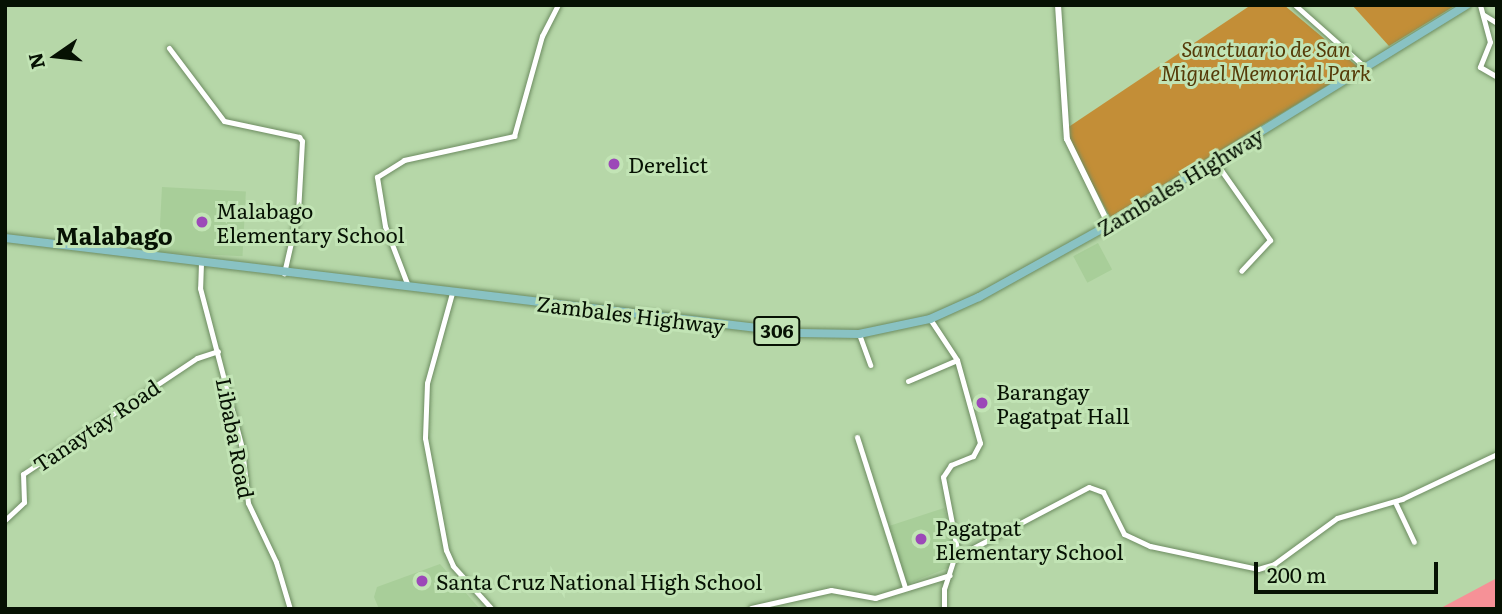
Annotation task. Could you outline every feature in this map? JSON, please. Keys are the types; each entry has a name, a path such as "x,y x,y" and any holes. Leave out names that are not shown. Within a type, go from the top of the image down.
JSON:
{"main road":[{"name":"Zambales Highway","path":"5,238 284,274 408,286 804,334 859,334 930,319 1109,225 1367,69 1467,5"}],"street":[{"path":"408,286 385,226 377,177 404,160 514,136 542,36 558,5"},
{"path":"1058,5 1067,139 1109,225"},
{"path":"1295,5 1367,69"},
{"path":"1480,5 1490,42 1479,67 1497,77"},
{"path":"1484,15 1497,23"},
{"path":"169,48 224,121 302,141 298,212 284,274"},
{"path":"1214,160 1270,240 1241,271"},
{"name":"Libaba Road","path":"201,263 200,288 242,448 248,503 276,562 290,609"},
{"path":"452,293 427,383 425,438 446,550 453,566 492,609"},
{"path":"930,319 957,360 980,443 973,456 951,465 943,477 956,558 944,609"},
{"path":"859,334 870,365"},
{"name":"Tanaytay Road","path":"5,520 24,502 23,474 197,358 218,351"},
{"path":"908,381 957,360"},
{"path":"857,437 905,587"},
{"path":"956,558 1089,487 1103,492 1124,534 1150,546 1258,569 1274,564 1337,518 1395,502 1497,454"},
{"path":"1395,502 1414,542"},
{"path":"751,608 805,593 831,590 875,598 950,575"}],"shaded area":[{"name":"Malabago Elementary School","path":"162,187 246,191 242,256 159,252"},
{"path":"1098,243 1112,269 1087,283 1073,256"},
{"name":"Pagatpat Elementary School","path":"944,508 956,551 950,567 905,585 886,527"},
{"name":"Santa Cruz National High School","path":"440,564 480,609 379,609 374,597 377,587"},
{"path":"1497,578 1497,609 1439,609"}],"green space":[{"name":"Sanctuario de San Miguel Memorial Park","path":"1251,5 1284,5 1358,67 1110,217 1070,143 1067,128"},
{"path":"1352,5 1456,5 1389,46"}],"place":[{"name":"Derelict","path":"614,164"},
{"name":"Malabago Elementary School","path":"202,222"},
{"name":"Barangay Pagatpat Hall","path":"982,403"},
{"name":"Pagatpat Elementary School","path":"921,539"},
{"name":"Santa Cruz National High School","path":"422,581"}],"district":[{"name":"Malabago","path":"114,235"}]}
